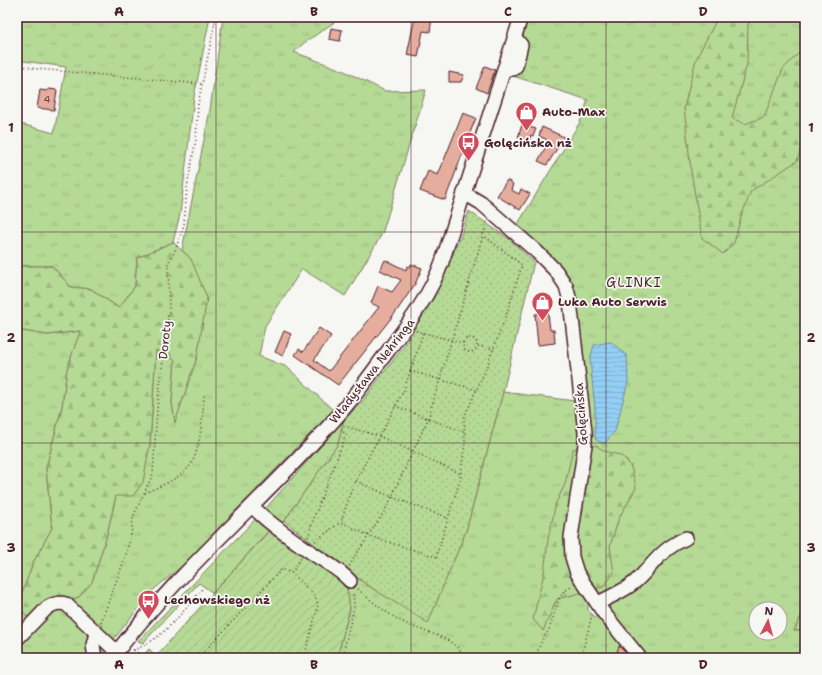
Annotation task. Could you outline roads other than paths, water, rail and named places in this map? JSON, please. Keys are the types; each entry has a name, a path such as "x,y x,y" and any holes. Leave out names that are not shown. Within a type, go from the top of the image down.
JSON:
{"street":[{"name":"Władysława Nehringa","path":"115,655 161,600 340,414 416,312 429,291 440,266 521,17"},
{"name":"Golęcińska","path":"464,193 473,198 537,252 556,271 566,286 570,301 585,432 585,445 570,537 572,557 583,582 640,658"},
{"path":"252,506 304,552 347,577"},
{"path":"598,603 622,592 636,580 663,551 686,538"},
{"path":"17,638 47,608 58,603 66,604 96,633 115,655"},
{"path":"95,658 93,645 96,633"}],"water":[{"path":"611,342 627,356 628,382 615,431 604,444 595,439 595,408 590,360 594,345"}],"place":[{"name":"Auto-Max","path":"527,132"},
{"name":"Golęcińska nż","path":"468,162"},
{"name":"Luka Auto Serwis","path":"542,322"},
{"name":"Lechowskiego nż","path":"148,620"}],"district":[{"name":"GLINKI","path":"634,282"}]}
